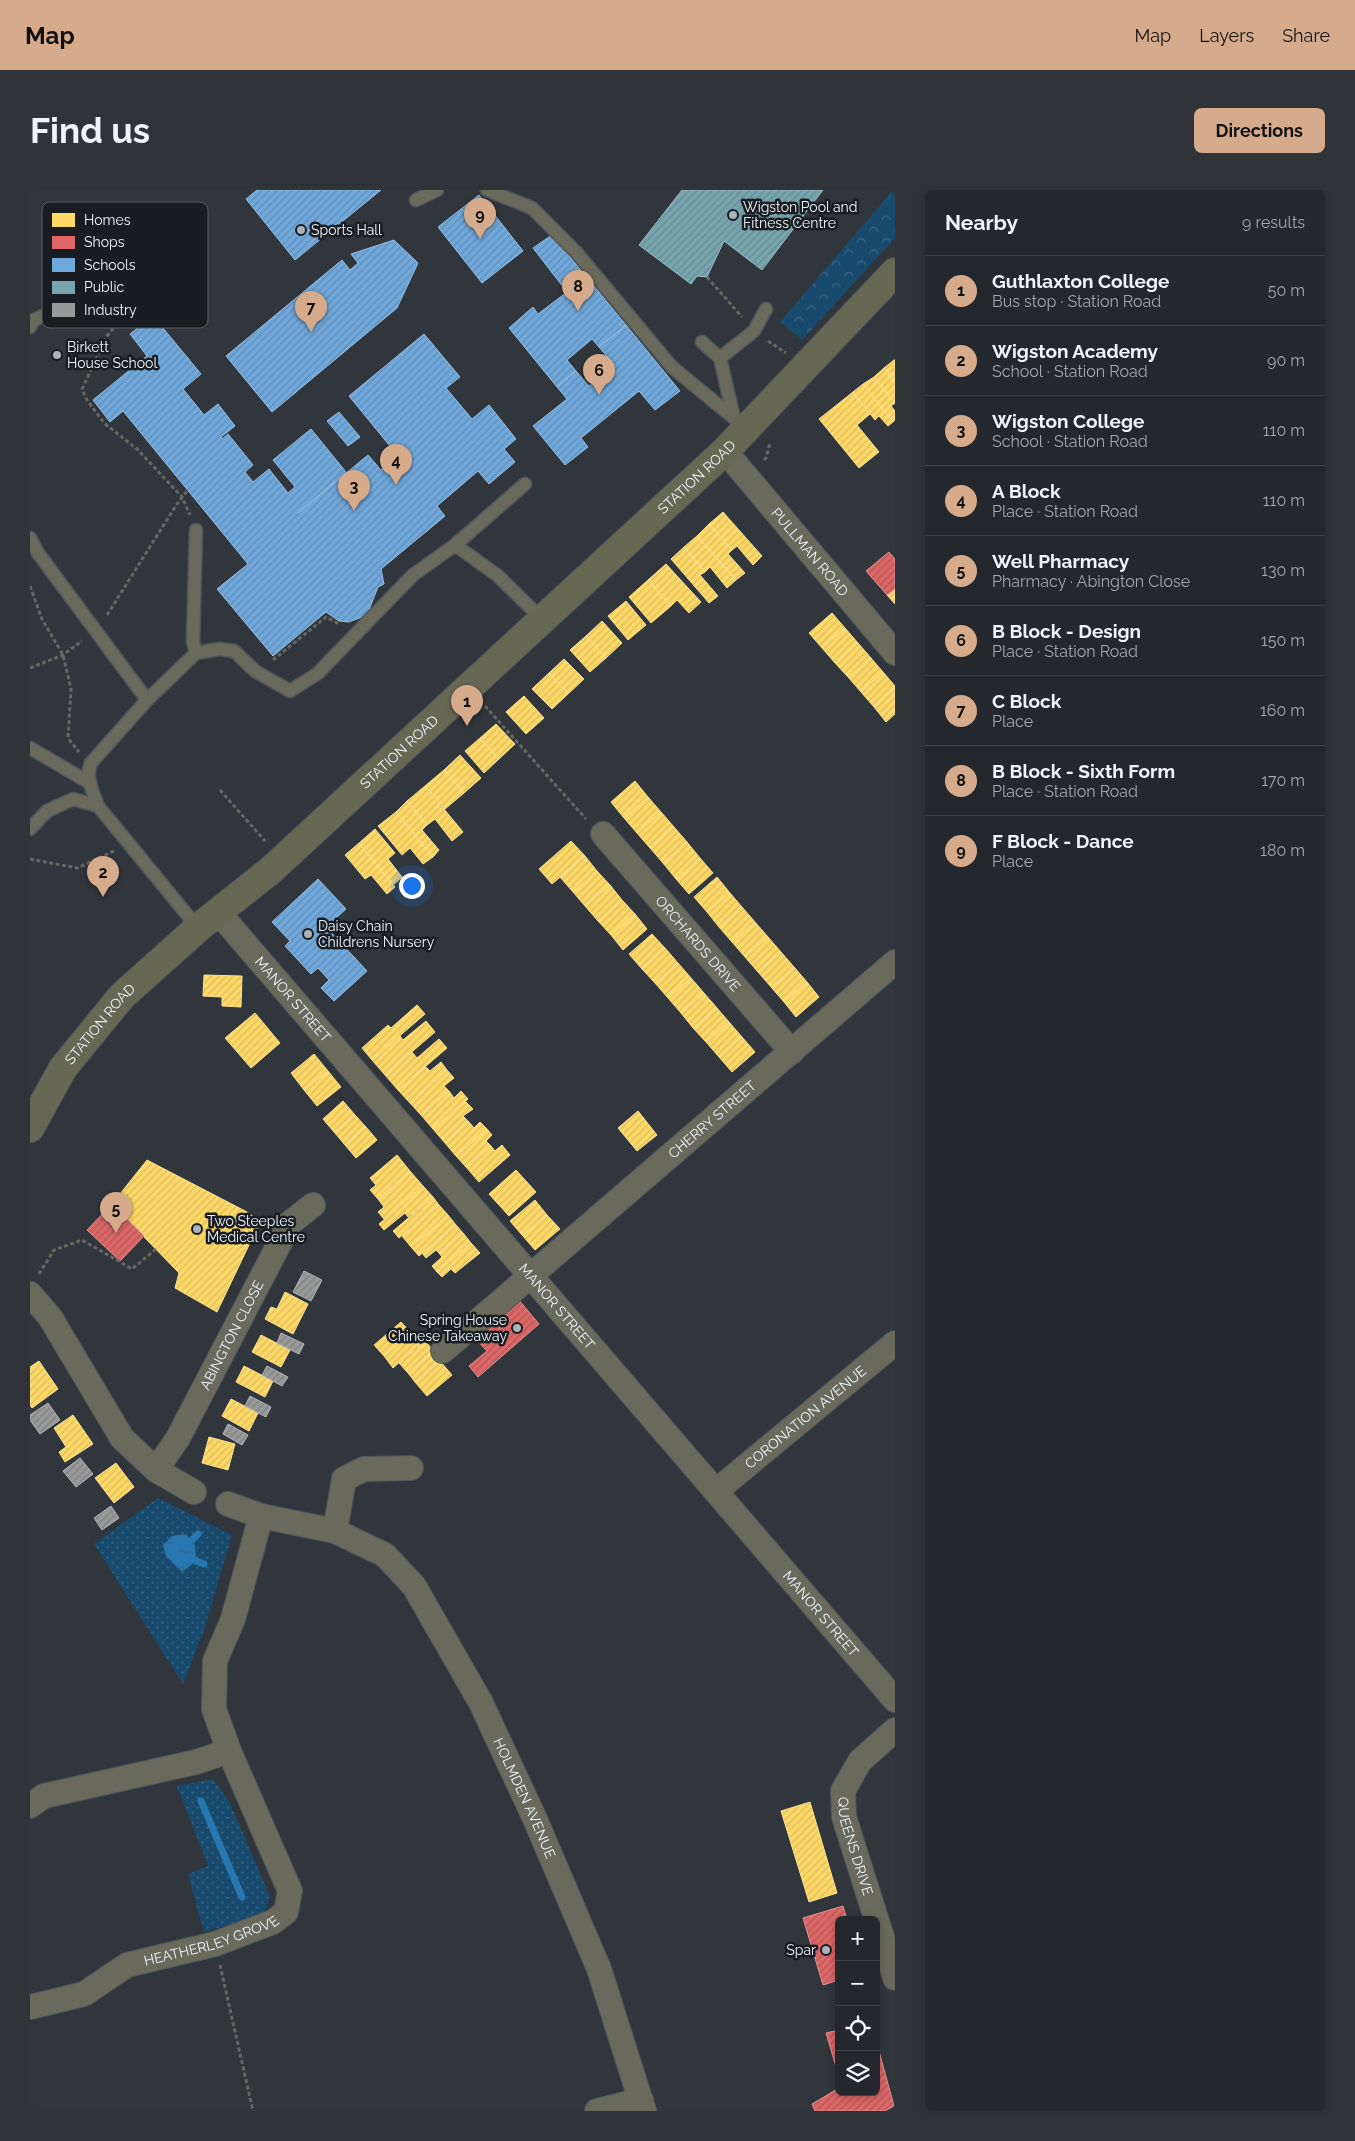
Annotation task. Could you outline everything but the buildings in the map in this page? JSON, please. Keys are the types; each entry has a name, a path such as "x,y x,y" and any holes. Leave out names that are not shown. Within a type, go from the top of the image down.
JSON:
{"main road":[{"name":"STATION ROAD","path":"30,1128 63,1068 122,996 208,920 271,870 725,451 740,423 893,278"}],"street":[{"name":"PULLMAN ROAD","path":"725,451 895,653"},
{"name":"ORCHARDS DRIVE","path":"603,834 792,1052"},
{"name":"MANOR STREET","path":"208,920 530,1277 895,1700"},
{"name":"CHERRY STREET","path":"443,1350 895,962"},
{"name":"ABINGTON CLOSE","path":"156,1470 178,1438 290,1222 313,1205"},
{"path":"32,1288 122,1438 156,1470 194,1492"},
{"name":"CORONATION AVENUE","path":"716,1491 895,1343"},
{"path":"335,1531 344,1479 364,1469 411,1468"},
{"name":"HOLMDEN AVENUE","path":"228,1504 261,1516 335,1531 385,1555 414,1586 481,1703 535,1819 599,1969 643,2106"},
{"name":"HEATHERLEY GROVE","path":"30,2007 84,1994 127,1965 215,1944 273,1922 286,1912 290,1891 228,1751 214,1709 215,1661 233,1619 261,1516"},
{"name":"QUEENS DRIVE","path":"895,1730 860,1762 842,1791 844,1817 895,1978"},
{"path":"30,1806 44,1796 196,1762 228,1751"},
{"path":"597,2111 643,2106"}],"lane":[{"path":"416,200 437,190"},
{"path":"487,190 532,208 576,252 672,367 740,423"},
{"path":"720,358 754,331 766,309"},
{"path":"30,327 34,320 42,316"},
{"path":"702,342 720,358 740,423"},
{"path":"208,920 98,806 88,771 91,763 147,700 196,653 219,649 234,651 255,671 290,691 317,674 413,575 455,545 525,484"},
{"path":"196,530 193,642 196,653"},
{"path":"30,538 38,553 147,700"},
{"path":"455,545 496,575 543,620"},
{"path":"30,748 90,783"},
{"path":"30,829 47,811 73,799 98,806"}],"path":[{"path":"113,328 107,336 82,390 104,423 137,449 182,497"},
{"path":"30,668 63,655 97,631 187,491"},
{"path":"30,586 42,618 63,655 71,689 68,738 84,758"},
{"path":"268,664 326,617 337,624 343,623"},
{"path":"486,708 583,816 603,834"},
{"path":"220,790 268,845"},
{"path":"30,859 77,868 116,850 120,854"},
{"path":"32,1288 54,1250 82,1240 132,1269 156,1249"},
{"path":"215,1944 253,2111"}],"green space":[{"path":"893,190 895,190 895,238 802,340 780,322"},
{"path":"158,1498 232,1535 205,1627 183,1684 94,1544"},
{"path":"213,1779 230,1803 270,1896 265,1914 204,1932 188,1874 208,1866 177,1786"}],"water":[{"path":"186,1534 195,1545 196,1561 182,1572 166,1556 163,1545 172,1536"}],"waterway":[{"path":"191,1541 198,1534"},
{"path":"196,1561 204,1564"},
{"path":"201,1801 242,1897"}],"place":[{"name":"Wigston Pool and Fitness Centre","path":"733,215"},
{"name":"Sports Hall","path":"301,230"},
{"name":"F Block - Dance","path":"480,239"},
{"name":"B Block - Sixth Form","path":"578,311"},
{"name":"C Block","path":"311,332"},
{"name":"Birkett House School","path":"57,355"},
{"name":"B Block - Design","path":"599,395"},
{"name":"A Block","path":"396,485"},
{"name":"Wigston College","path":"354,511"},
{"name":"Guthlaxton College","path":"467,726"},
{"name":"Wigston Academy","path":"103,897"},
{"name":"Daisy Chain Childrens Nursery","path":"308,934"},
{"name":"Two Steeples Medical Centre","path":"197,1229"},
{"name":"Well Pharmacy","path":"116,1233"},
{"name":"Spring House Chinese Takeaway","path":"517,1328"},
{"name":"Spar","path":"826,1950"}]}
